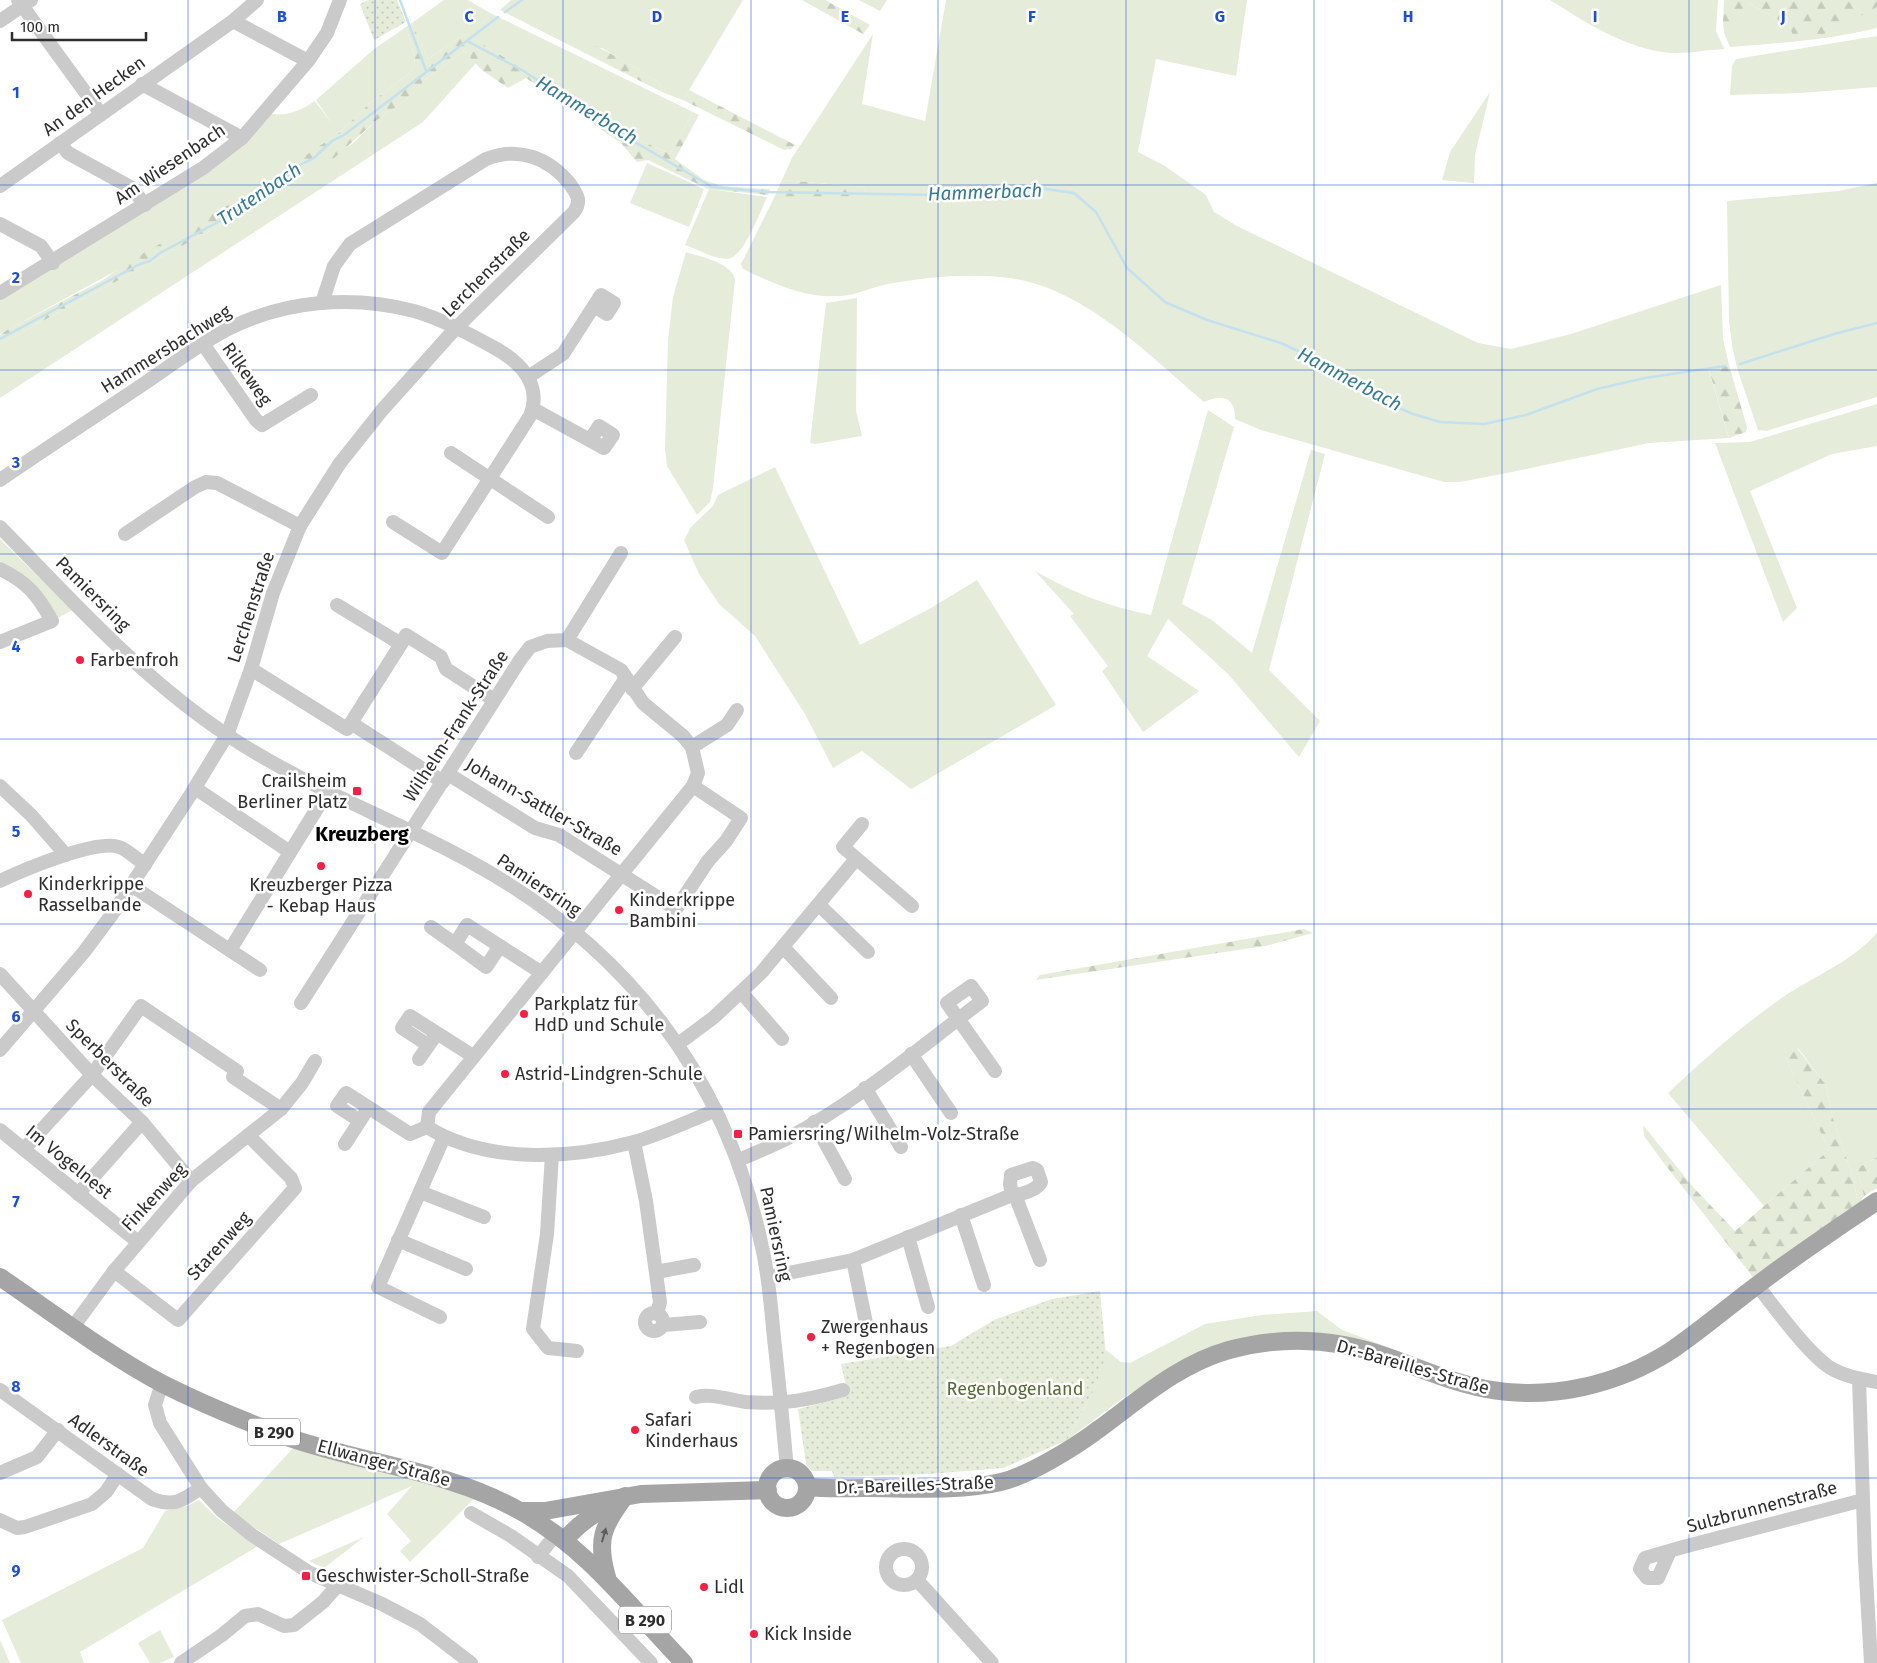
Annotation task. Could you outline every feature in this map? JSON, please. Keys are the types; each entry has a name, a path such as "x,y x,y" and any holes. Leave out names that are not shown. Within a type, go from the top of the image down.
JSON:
{"main road":[{"name":"Dr.-Bareilles-Straße","path":"807,1488 910,1489 1002,1482 1071,1448 1157,1385 1194,1363 1227,1350 1262,1343 1311,1340 1348,1346 1383,1355 1437,1376 1487,1389 1547,1392 1592,1385 1638,1368 1670,1351 1757,1285 1877,1201"},
{"name":"Ellwanger Straße","path":"0,1277 162,1384 235,1417 289,1437 457,1483 520,1511 560,1537 607,1578 684,1663"},
{"path":"787,1469 803,1476 807,1488 800,1503 789,1508 777,1505 769,1496 768,1490 771,1478 781,1470 787,1469"},
{"path":"520,1511 545,1511 641,1494 768,1490"},
{"path":"560,1537 593,1514 624,1496"},
{"path":"607,1578 600,1554 603,1536 610,1516 624,1496"},
{"path":"560,1537 566,1520 584,1507 601,1500"}],"street":[{"name":"An den Hecken","path":"0,186 233,21 257,0"},
{"name":"Am Wiesenbach","path":"0,293 203,168 242,138 308,61 327,33 340,0"},
{"path":"0,21 23,2 101,114"},
{"path":"233,21 308,61"},
{"path":"142,84 242,138"},
{"path":"60,143 68,153 132,188 145,205"},
{"name":"Lerchenstraße","path":"0,1050 84,952 132,886 227,735 251,669 272,593 300,526 340,463 383,409 456,329 578,206 578,196 548,162 526,154 505,153 495,155 477,164 350,244 334,266 322,303"},
{"path":"0,224 41,246 53,262"},
{"name":"Hammersbachweg","path":"0,480 203,344 253,318 279,310 322,303 363,303 415,311 505,354 521,366 528,377"},
{"path":"392,522 442,553 533,409 532,391 528,377 563,354 594,306"},
{"name":"Rilkeweg","path":"203,344 256,420 262,425 311,395"},
{"path":"533,409 566,428 591,439"},
{"path":"451,453 548,517"},
{"path":"125,534 195,486 206,482 217,483 300,526"},
{"name":"Pamiersring","path":"0,527 146,674 227,735 327,792 472,863 524,895 575,932 631,985 648,1004 678,1044 716,1110 739,1160 751,1202 768,1277 787,1469"},
{"path":"427,1127 429,1112 692,786 698,773 692,747 683,736 643,703 621,670 567,640 621,553"},
{"path":"0,569 19,580 38,596 52,621 2,638"},
{"path":"337,605 401,644"},
{"path":"251,669 347,729 406,635 441,657 446,669 494,700"},
{"path":"576,753 629,684 675,637"},
{"name":"Wilhelm-Frank-Straße","path":"301,1003 494,700 530,647 547,641 567,640"},
{"path":"692,747 727,725 737,710"},
{"name":"Johann-Sattler-Straße","path":"351,723 535,828 559,834 676,909 708,861 741,818 692,786"},
{"path":"0,786 31,815 66,855"},
{"path":"195,788 290,852"},
{"path":"230,950 318,807"},
{"path":"862,824 843,847 912,906"},
{"path":"0,881 66,855 94,848 119,847 145,865"},
{"path":"678,1044 712,1018 741,992 784,948 856,859"},
{"path":"132,886 260,970"},
{"path":"819,905 868,952"},
{"path":"455,944 467,925 542,973"},
{"path":"431,927 486,966 500,946"},
{"path":"784,948 831,998"},
{"name":"Sperberstraße","path":"0,974 92,1075 142,1122 191,1181"},
{"path":"741,992 782,1039"},
{"path":"24,1149 92,1075 142,1006 237,1071 233,1077 281,1109"},
{"path":"739,1160 788,1138 865,1088 911,1054 955,1012 996,1072"},
{"path":"428,1045 402,1028 410,1016 473,1056"},
{"path":"419,1059 436,1033"},
{"path":"911,1054 951,1113"},
{"name":"Finkenweg","path":"73,1327 114,1271 191,1181 281,1109 302,1084 315,1061"},
{"path":"865,1088 901,1147"},
{"path":"360,1121 337,1106 346,1093 410,1134 427,1127"},
{"path":"345,1144 369,1108"},
{"path":"427,1127 444,1137 462,1144 505,1152 552,1155 574,1154 634,1142 716,1110"},
{"path":"78,1194 142,1122"},
{"path":"814,1122 846,1179"},
{"name":"Im Vogelnest","path":"0,1130 138,1242"},
{"name":"Starenweg","path":"114,1271 178,1320 295,1188 291,1178 249,1136"},
{"path":"440,1317 378,1287 444,1137"},
{"path":"634,1142 646,1201 660,1302 660,1319 700,1322"},
{"path":"552,1155 547,1234 533,1329 548,1348 577,1351"},
{"path":"768,1277 853,1260 961,1215 1014,1190 1040,1260"},
{"path":"420,1192 484,1218"},
{"path":"961,1215 984,1285"},
{"path":"908,1237 928,1307"},
{"path":"398,1240 466,1270"},
{"path":"853,1260 866,1323"},
{"path":"656,1272 694,1265"},
{"path":"1757,1285 1815,1354 1829,1367 1859,1379 1877,1382"},
{"name":"Sulzbrunnenstraße","path":"1859,1379 1863,1500 1872,1663"},
{"path":"162,1384 154,1405 160,1423 201,1488 222,1511 252,1535 310,1573 339,1584 420,1624 471,1663"},
{"name":"Adlerstraße","path":"0,1390 152,1499 170,1505 182,1501 201,1488"},
{"path":"696,1397 703,1395 746,1402 781,1404 814,1399 843,1390"},
{"path":"0,1473 37,1457 58,1430"},
{"path":"0,1520 17,1528 25,1528 92,1504 106,1492 118,1474"},
{"name":"Sulzbrunnenstraße","path":"1670,1551 1863,1500"},
{"path":"471,1514 511,1536 538,1557 568,1576 651,1663"},
{"path":"538,1557 560,1537"},
{"path":"917,1580 992,1663"},
{"path":"181,1663 222,1635 245,1616 258,1614 284,1626 294,1625 324,1602 339,1584"}],"green space":[{"path":"369,0 397,0 406,22 374,40 360,4"},
{"path":"444,0 468,0 490,13 693,112 670,154 591,113 465,34 428,59 412,23"},
{"path":"511,0 743,0 683,100 662,92 660,83 602,48 586,48 583,52 500,10"},
{"path":"802,0 825,0 870,25 863,34"},
{"path":"859,0 887,0 880,11"},
{"path":"946,0 1247,0 1236,76 1156,59 1138,152 1165,166 1206,195 1214,212 1237,226 1478,343 1511,349 1571,334 1721,285 1723,339 1729,365 1709,371 1729,438 1649,443 1460,482 1444,482 1261,430 1235,419 1233,406 1230,401 1216,398 1204,402 1138,344 1114,326 1089,309 1063,295 1036,284 1009,278 948,276 882,285 859,293 841,296 828,296 790,289 743,269 741,264 773,200 865,197 866,187 782,180 792,158 873,34 862,104 925,121"},
{"path":"1550,0 1718,0 1716,31 1724,49 1677,53 1647,49 1603,32"},
{"path":"1724,0 1877,0 1877,7 1830,33 1794,38 1789,26 1750,4 1736,23 1723,22"},
{"path":"1750,4 1789,26 1794,38 1877,7 1877,28 1822,38 1730,47 1724,33 1723,22 1736,22"},
{"path":"412,23 428,59 465,34 591,112 670,154 693,112 699,115 675,159 704,180 722,186 770,189 768,195 708,189 648,160 637,162 621,143 526,78 508,88 483,71 464,51 427,78 406,100 377,120 334,158 310,169 282,192 0,344 0,335 7,330 103,280 128,262 253,191 339,133 370,103 407,75 414,67 415,57 406,27"},
{"path":"406,27 415,57 414,67 407,75 370,103 339,133 255,195 0,334 0,295 146,207 269,113 287,114 315,101 332,124 316,100 373,50"},
{"path":"1877,36 1877,87 1801,93 1730,95 1732,66 1736,59"},
{"path":"596,46 660,83 662,92 583,52 586,48"},
{"path":"464,51 476,63 423,122 0,398 0,344 282,192 310,169 352,144 377,120 406,100 427,78"},
{"path":"689,90 795,145 791,149 784,150 683,100"},
{"path":"1490,92 1475,155 1474,183 1442,180 1450,152"},
{"path":"647,163 704,189 689,227 630,203"},
{"path":"782,180 866,187 865,198 773,200"},
{"path":"1877,183 1877,397 1766,431 1758,430 1737,368 1732,345 1729,321 1727,201 1838,191"},
{"path":"709,189 767,197 745,243 733,257 727,259 711,256 685,245"},
{"path":"686,252 722,265 733,274 735,280 713,488 710,502 697,515 667,466 665,449 668,340 673,297"},
{"path":"857,298 856,411 862,436 815,444 810,443 826,303"},
{"path":"1729,365 1747,427 1746,432 1729,438 1709,370"},
{"path":"1877,404 1877,446 1832,454 1750,491 1797,608 1783,622 1715,443 1750,442"},
{"path":"1208,410 1234,427 1182,604 1212,620 1252,653 1311,450 1325,454 1269,670 1320,721 1299,757 1228,674 1168,619 1147,656 1199,691 1143,732 1102,671 1108,666 1070,616 1074,614 1035,571 1091,598 1151,615"},
{"path":"775,467 860,645 931,608 977,580 1056,705 911,789 862,751 833,768 805,714 755,636 719,604 699,574 684,540 691,527 713,506 718,495"},
{"path":"0,539 72,610 56,619 14,570 0,561"},
{"path":"1304,929 1313,933 1265,946 1036,980 1040,975"},
{"path":"1877,933 1877,1157 1857,1168 1864,1196 1858,1206 1854,1180 1833,1118 1826,1085 1798,1048 1786,1059 1829,1150 1764,1206 1668,1093 1755,1018 1786,995 1857,952"},
{"path":"1797,1048 1826,1085 1833,1118 1854,1180 1858,1206 1811,1235 1753,1277 1663,1162 1670,1163 1735,1231 1829,1150 1786,1059"},
{"path":"1643,1125 1701,1197 1670,1163 1663,1162 1644,1136"},
{"path":"1877,1157 1877,1188 1864,1196 1857,1168"},
{"name":"Regenbogenland","path":"1100,1291 1106,1355 1095,1388 1067,1440 1003,1468 929,1474 834,1477 832,1471 812,1471 806,1464 798,1409 848,1396 841,1364 951,1346 994,1320 1052,1299"},
{"path":"1317,1311 1342,1330 1436,1365 1437,1369 1326,1336 1179,1363 1126,1396 1067,1440 1095,1388 1106,1350 1121,1362 1130,1363 1205,1324 1262,1315"},
{"path":"296,1445 476,1497 410,1562 400,1551 411,1541 387,1514 412,1486 279,1544 233,1513"},
{"path":"199,1500 216,1517 258,1546 80,1652 84,1663 21,1663 2,1620 143,1548 165,1511 187,1506"},
{"path":"364,1537 324,1568 309,1561"},
{"path":"160,1630 174,1657 160,1663 150,1663 138,1643"},
{"path":"0,1640 10,1663 0,1663"}],"waterway":[{"path":"400,0 426,71"},
{"name":"Trutenbach","path":"505,12 522,0"},
{"name":"Trutenbach","path":"0,339 140,264 150,261 160,253 250,205 280,184 296,167 314,158 332,141 344,135 498,17"},
{"name":"Hammerbach","path":"467,41 522,70 616,131 712,187 767,192 938,195 1039,188 1074,193 1096,212 1127,268 1165,302 1207,320 1281,343 1330,366 1379,399 1413,414 1440,422 1484,424 1526,415 1597,389 1645,378 1725,366"},
{"name":"Hammerbach","path":"1740,364 1834,334 1877,323"}],"place":[{"name":"Farbenfroh","path":"80,660"},
{"name":"Crailsheim Berliner Platz","path":"357,791"},
{"name":"Kreuzberger Pizza - Kebap Haus","path":"321,866"},
{"name":"Kinderkrippe Rasselbande","path":"28,894"},
{"name":"Kinderkrippe Bambini","path":"619,910"},
{"name":"Parkplatz für HdD und Schule","path":"524,1014"},
{"name":"Astrid-Lindgren-Schule","path":"505,1074"},
{"name":"Pamiersring/Wilhelm-Volz-Straße","path":"738,1134"},
{"name":"Zwergenhaus + Regenbogen","path":"811,1337"},
{"name":"Safari Kinderhaus","path":"635,1430"},
{"name":"Geschwister-Scholl-Straße","path":"306,1576"},
{"name":"Lidl","path":"704,1587"},
{"name":"Kick Inside","path":"754,1634"}],"district":[{"name":"Kreuzberg","path":"362,834"}]}
